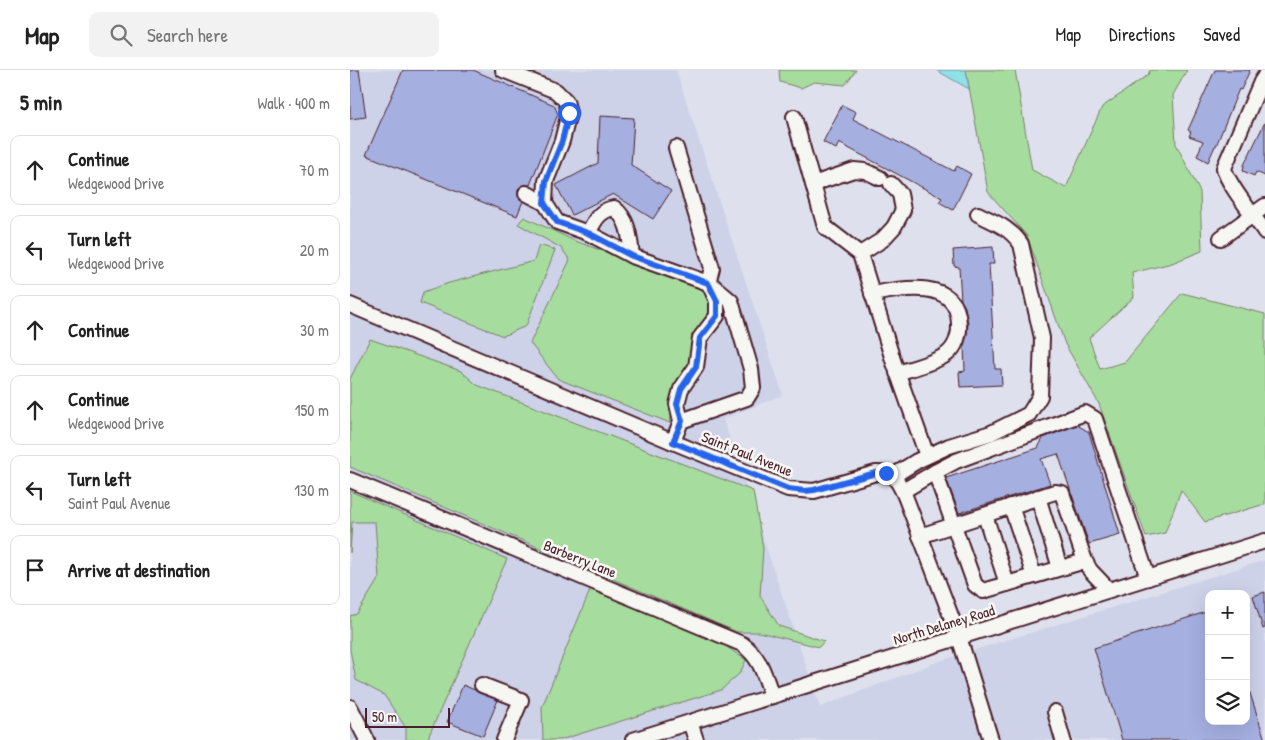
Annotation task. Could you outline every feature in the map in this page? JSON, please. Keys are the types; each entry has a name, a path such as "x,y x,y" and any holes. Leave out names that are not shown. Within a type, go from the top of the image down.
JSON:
{"street":[{"path":"503,70 556,91 566,101 569,113 562,141 546,181 544,203"},
{"path":"1265,76 1224,168 1231,184 1265,232"},
{"path":"794,117 825,227 860,254 897,373 927,456"},
{"path":"673,442 682,421 677,404 681,389 696,367 700,338 717,316 717,301 708,283 712,268 676,148"},
{"path":"813,184 854,170 865,171 885,181 900,194 903,210 894,227 882,240 860,254"},
{"path":"526,193 544,203 557,222 588,233 632,256 708,283 731,300 750,369 753,388 747,398 682,421"},
{"path":"1221,238 1265,206"},
{"path":"588,233 599,214 614,208 621,213 626,222 632,256"},
{"path":"978,214 1004,226 1013,233 1021,244 1042,338 1040,396 1029,414 991,432 949,446 927,456 893,476 903,491 959,636 991,740"},
{"path":"872,294 901,289 935,290 947,295 959,314 960,328 956,344 947,354 897,373"},
{"name":"Saint Paul Avenue","path":"350,305 788,489 814,490 876,473 886,473 893,476"},
{"path":"903,491 956,461 1086,413 1095,419 1148,578"},
{"path":"935,472 975,586 983,592 1085,562"},
{"name":"Barberry Lane","path":"350,480 742,644 759,661 772,696"},
{"path":"920,536 1055,492 1062,493 1085,562 1109,590"},
{"path":"1038,498 1060,568"},
{"path":"1012,506 1034,576"},
{"path":"984,515 1007,584"},
{"name":"North Delaney Road","path":"633,740 1265,541"},
{"path":"482,685 521,700 504,740"},
{"path":"350,707 367,740"},
{"path":"1054,712 1063,740"},
{"path":"690,722 696,740"}],"shaded area":[{"path":"350,70 676,70 783,395 723,419 820,707 942,660 1265,560 1265,740 350,740"}],"green space":[{"path":"779,70 856,70 845,85 814,82 801,88 780,82"},
{"path":"966,70 1015,70 1032,170 1066,188 1102,107 1148,75 1150,70 1187,70 1173,95 1176,144 1200,192 1202,251 1172,263 1132,273 1134,297 1089,338 1100,369 1125,362 1182,293 1265,314 1265,504 1205,522 1181,490 1165,533 1146,537 1099,404 1065,344 1027,236 988,192"},
{"path":"524,217 575,241 704,287 711,299 710,313 696,332 691,364 675,386 670,423 558,379 530,343 570,260 561,248 518,224"},
{"path":"539,245 555,250 526,326 503,336 420,303 423,292 449,283 534,261"},
{"path":"370,339 461,371 477,385 753,491 763,548 760,596 779,626 824,641 819,647 759,632 737,632 350,467 350,379"},
{"path":"350,491 507,559 427,740 406,740 406,728 384,695 356,680 350,650 350,616 357,614 379,578 375,522 352,522 350,553"},
{"path":"591,588 721,643 746,660 740,673 721,690 560,740 543,740 542,707"}],"water":[{"path":"936,70 966,70 969,89"}],"building":[{"path":"350,70 359,70 366,117 350,119"},
{"path":"403,70 473,70 554,105 558,114 530,185 522,185 518,189 518,197 523,201 517,216 366,155"},
{"path":"1215,70 1250,70 1241,90 1239,89 1208,162 1197,156 1203,141 1189,136 1191,132 1188,130"},
{"path":"842,105 856,112 853,119 954,171 957,166 971,174 953,210 939,202 942,198 839,143 836,149 823,142"},
{"path":"600,116 634,118 631,165 671,191 653,219 613,194 572,215 556,185 598,163"},
{"path":"1265,122 1265,176 1256,172 1254,176 1243,171 1244,165"},
{"path":"993,247 994,264 989,264 995,369 1001,369 1002,385 960,387 959,372 965,371 964,346 968,323 965,307 961,300 959,267 954,266 953,250"},
{"path":"1077,425 1089,432 1120,535 1089,544 1058,454 1041,459 1050,484 959,513 946,478 1038,448 1043,438"},
{"path":"1265,592 1265,628 1263,629 1253,596"},
{"path":"1205,612 1205,725 1250,725 1250,693 1265,740 1122,740 1094,648"},
{"path":"463,685 498,700 483,736 447,722"}],"route":[{"path":"569,113 562,141 546,181 544,196 544,203 557,222 588,233 632,256 708,283 717,301 717,316 700,338 696,367 681,389 677,404 682,421 673,442 788,489 814,490 831,487 876,473 886,473"}]}
